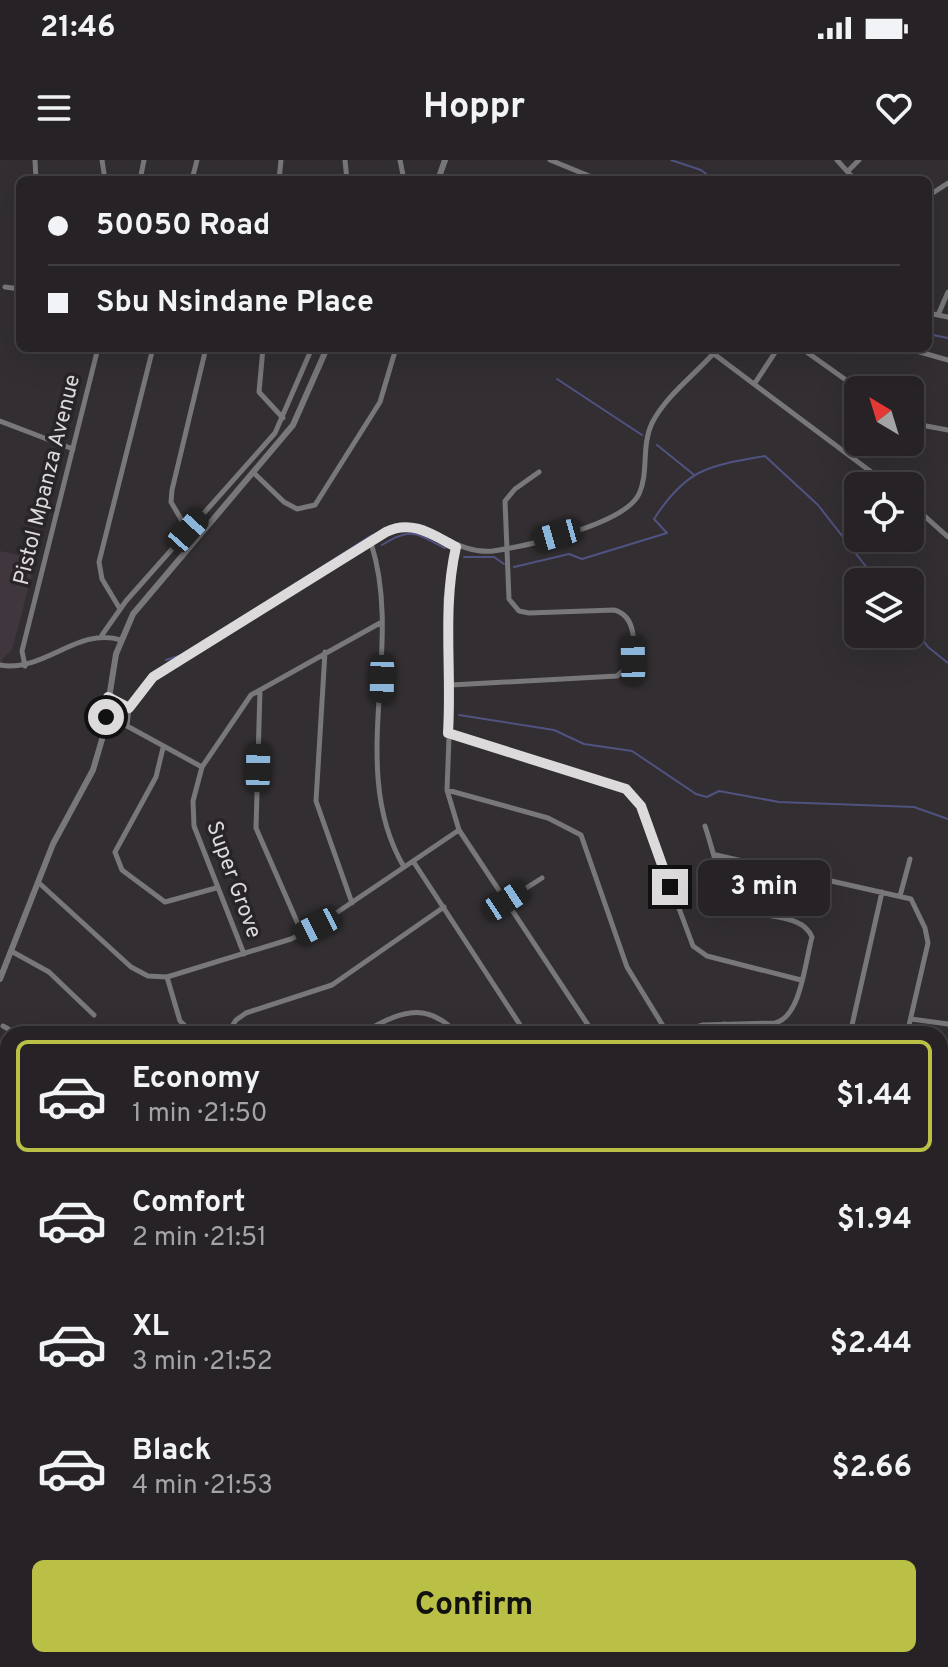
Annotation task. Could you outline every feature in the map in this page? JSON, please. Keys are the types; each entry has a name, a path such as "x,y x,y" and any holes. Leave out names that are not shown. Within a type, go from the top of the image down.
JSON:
{"street":[{"path":"550,160 589,176"},
{"path":"837,160 852,176"},
{"path":"848,171 859,160"},
{"path":"5,287 16,288"},
{"path":"938,315 948,292"},
{"path":"932,314 948,317"},
{"name":"Pistol Mpanza Avenue","path":"25,666 22,651 97,352"},
{"path":"120,609 102,579 99,562 152,352"},
{"path":"188,531 171,502 172,490 205,352"},
{"path":"263,352 259,392 283,418"},
{"path":"0,665 25,666 102,635 120,609 268,442 283,418 310,352"},
{"path":"0,979 60,830 93,770 121,640 148,595 293,425 325,352"},
{"path":"254,473 284,502 297,509 315,505 380,402 395,352"},
{"path":"711,352 872,472"},
{"path":"755,383 775,352"},
{"path":"807,352 844,379"},
{"path":"920,352 948,360"},
{"path":"202,767 132,730 126,721 129,708 153,677 403,526 415,527 456,547 477,551 508,549 607,520 632,504 640,493 644,444 655,419 713,354"},
{"path":"0,421 73,449"},
{"path":"924,426 948,430"},
{"path":"451,685 617,676 631,664 632,625 627,616 614,610 519,611 509,599 505,501 515,489 539,472"},
{"path":"924,516 948,537"},
{"path":"371,543 377,565 382,679 377,794 393,849 404,868"},
{"path":"456,547 446,599 451,685 447,790 459,830 589,1026"},
{"name":"Super Grove","path":"244,954 217,888 193,816 194,790 202,767 245,699 325,651 380,623"},
{"path":"102,635 121,640"},
{"path":"325,651 316,801 352,903"},
{"path":"260,689 256,828 302,933"},
{"path":"108,697 129,708"},
{"path":"448,733 626,789 641,806 693,946 707,956 801,980"},
{"path":"163,748 156,777 116,845 117,861 134,880 165,902 217,888"},
{"path":"447,790 548,818 581,835 627,967 666,1026"},
{"path":"703,1026 775,1023 787,1019 793,1012 812,937 807,929 738,905 728,892 705,826"},
{"path":"38,882 131,967 148,976 167,977 302,933 459,830"},
{"path":"715,855 900,896 914,902 928,936 909,1026"},
{"path":"900,896 910,859"},
{"path":"413,861 521,1026"},
{"path":"506,901 542,878"},
{"path":"852,1026 882,892"},
{"path":"232,1026 246,1013 332,985 444,907"},
{"path":"11,951 49,972 94,1015"},
{"path":"167,977 180,1021 185,1026"},
{"path":"376,1026 405,1011 437,1017 448,1026"},
{"path":"911,1019 948,1024"}],"shaded area":[{"path":"0,551 36,559 12,650 3,658 0,671"}],"waterway":[{"path":"671,160 701,170 709,176"},
{"path":"932,335 948,338"},
{"path":"557,379 642,435"},
{"path":"657,445 693,474"},
{"path":"514,567 569,554 582,559 667,533 654,519 677,489 689,479 714,467 765,456 818,505 867,568"},
{"path":"382,545 400,535 414,534 445,548"},
{"path":"189,652 372,535"},
{"path":"464,557 494,557 504,564"},
{"path":"924,642 948,663"},
{"path":"166,660 185,654"},
{"path":"459,715 554,730 584,744 632,751 696,794 707,797 719,791 779,802 914,807 948,819"}],"route":[{"path":"106,717 108,697 129,708 153,677 186,660 386,532 403,526 415,527 456,547 446,599 451,685 448,733 616,783 626,789 641,806 670,887"}]}
